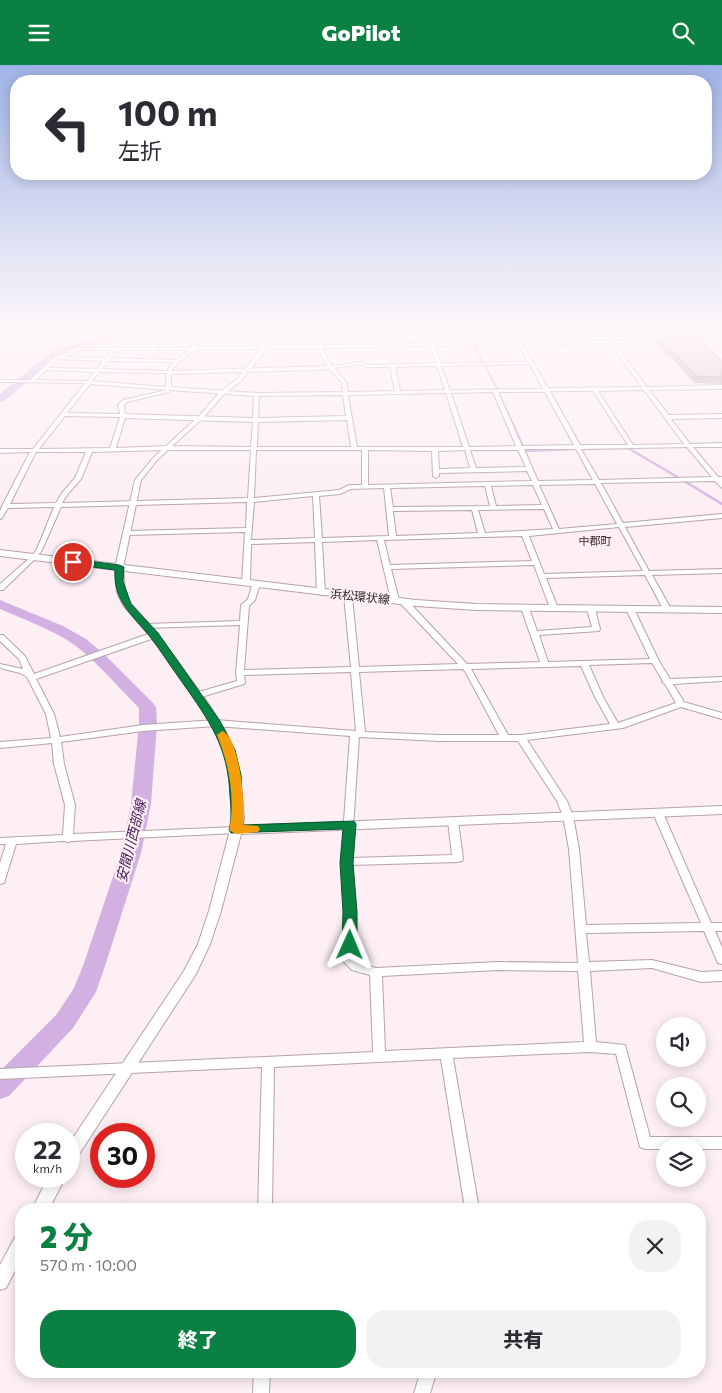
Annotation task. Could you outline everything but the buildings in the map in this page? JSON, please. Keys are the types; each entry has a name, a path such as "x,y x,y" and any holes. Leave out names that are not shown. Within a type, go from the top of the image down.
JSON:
{"main road":[{"name":"浜松環状線","path":"0,553 348,597 476,607 722,610"}],"street":[{"path":"0,517 34,451 82,390"},
{"path":"112,449 123,416 121,405 125,401 166,390"},
{"path":"183,390 257,395 546,390 668,609"},
{"path":"80,1140 189,974 204,944 215,911 236,830 238,819 235,775 229,750 216,723 198,695 154,635 127,605 121,592 119,581 119,567 138,480 166,448 226,390"},
{"path":"345,390 354,449"},
{"path":"595,390 632,447"},
{"path":"647,390 689,445 719,479 722,486"},
{"path":"495,391 556,532"},
{"path":"448,392 474,470"},
{"path":"198,695 241,682 242,623 245,605 251,600 248,542 257,395"},
{"path":"63,414 256,420 350,418"},
{"path":"668,417 722,416"},
{"path":"0,456 3,451 166,448 467,449 722,445"},
{"path":"365,448 365,487"},
{"path":"435,449 436,485"},
{"path":"0,587 34,557 40,549 58,505 64,494 78,479 90,450"},
{"path":"436,471 528,469"},
{"path":"5,506 251,500 340,492 349,487 719,479"},
{"path":"488,484 492,507"},
{"path":"387,487 393,538"},
{"path":"316,494 321,593"},
{"path":"474,507 482,536"},
{"path":"390,509 545,507"},
{"path":"248,542 525,534 722,516"},
{"path":"127,533 249,531"},
{"path":"525,534 554,608"},
{"path":"380,539 387,567 399,601 470,672 506,738"},
{"path":"387,567 536,563"},
{"path":"541,576 722,571"},
{"path":"348,597 355,670 358,734 347,862 350,912 349,961 356,967 376,972 498,966 582,967 652,964 701,977 722,976"},
{"path":"526,608 544,664"},
{"path":"534,633 596,629 590,609"},
{"path":"630,609 666,683 681,704"},
{"path":"145,626 242,623"},
{"path":"0,666 23,671 33,677 154,635"},
{"path":"0,637 22,658 50,714 56,739 58,764 70,805 68,839"},
{"path":"240,673 655,661"},
{"path":"584,663 598,697 616,726"},
{"path":"666,683 722,679"},
{"path":"0,745 143,728 216,723 439,738 521,738 616,726 681,704 722,716"},
{"path":"521,738 562,801 568,816 574,849 581,929 582,967 590,1047"},
{"path":"0,841 350,824 722,810"},
{"path":"658,813 722,960"},
{"path":"347,862 458,858 453,821"},
{"path":"0,880 12,840"},
{"path":"581,929 722,927"},
{"path":"376,972 379,1057"},
{"path":"2,1074 590,1047 620,1049 645,1143 722,1143"},
{"path":"446,1055 471,1203"},
{"path":"265,1203 268,1063"},
{"path":"43,1203 51,1188"},
{"path":"0,1282 15,1254"},
{"path":"261,1393 262,1378"},
{"path":"422,1393 427,1378"}],"waterway":[{"path":"0,399 11,390"},
{"path":"498,392 523,446"},
{"path":"583,449 628,448 679,478"},
{"path":"525,451 575,449"},
{"path":"684,481 722,504"},
{"name":"安間川西部線","path":"0,604 58,629 80,642 97,656 147,707 148,724 141,804 131,853 84,992 65,1021 0,1088"}],"slow traffic":[{"path":"222,735 229,750 238,793 236,830 254,829"}],"district":[{"name":"中郡町","path":"595,541"}],"route":[{"path":"73,562 119,567 121,592 127,605 154,635 216,723 229,750 235,775 238,793 236,830 350,824 346,863 350,912 350,945"}]}
